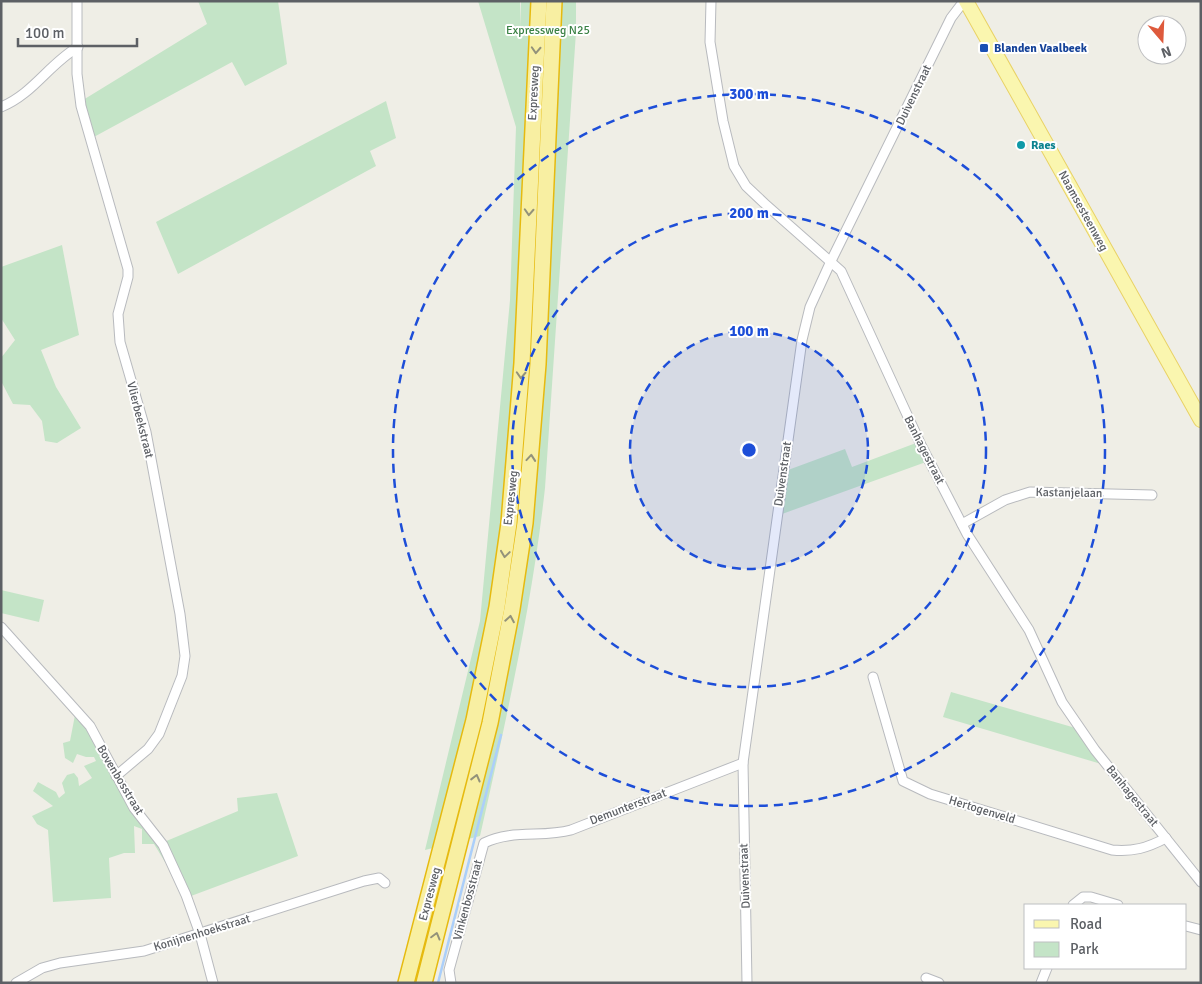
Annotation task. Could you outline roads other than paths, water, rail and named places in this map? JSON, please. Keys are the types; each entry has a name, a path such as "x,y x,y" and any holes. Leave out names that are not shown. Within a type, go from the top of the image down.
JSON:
{"highway":[{"name":"Expresweg","path":"406,983 474,720 497,607 509,523 521,381 539,1"},
{"name":"Expresweg","path":"424,983 490,723 512,609 525,523 538,364 554,1"}],"main road":[{"name":"Naamsesteenweg","path":"965,1 1201,420"}],"street":[{"name":"Vlierbeekstraat","path":"77,1 77,74 83,115 128,269 128,277 118,314 120,342 146,432 180,614 185,656 182,676 159,734 148,749 116,776"},
{"name":"Banhagestraat","path":"710,1 710,42 723,121 734,166 746,186 758,198 841,271 910,423 962,524 1029,630 1062,702 1079,729 1201,882"},
{"name":"Duivenstraat","path":"747,983 743,763 802,340 810,307 831,261 951,18 965,1"},
{"path":"1,107 27,92 69,52 78,47"},
{"name":"Kastanjelaan","path":"962,524 1005,500 1030,492 1152,496"},
{"name":"Bovenbosstraat","path":"1,627 90,726 134,808 163,845 186,895 200,934 213,983"},
{"name":"Hertogenveld","path":"873,677 903,781 937,796 1112,850 1128,851 1146,848 1166,838"},
{"name":"Demunterstraat","path":"510,835 561,833 571,830 743,763"},
{"name":"Vinkenbosstraat","path":"451,983 449,970 480,852 484,843 510,835"},
{"name":"Konijnenhoekstraat","path":"16,983 42,968 144,951 364,882 379,878 386,884"},
{"path":"1074,904 1083,897 1091,897 1115,904"},
{"path":"1187,926 1201,930"},
{"path":"1041,983 1047,969"},
{"path":"926,978 939,983"}],"waterway":[{"path":"438,983 501,735"}],"place":[{"name":"Blanden Vaalbeek","path":"984,48"},
{"name":"Raes","path":"1021,145"}],"park label":[{"name":"Expressweg N25","path":"548,30"}]}
